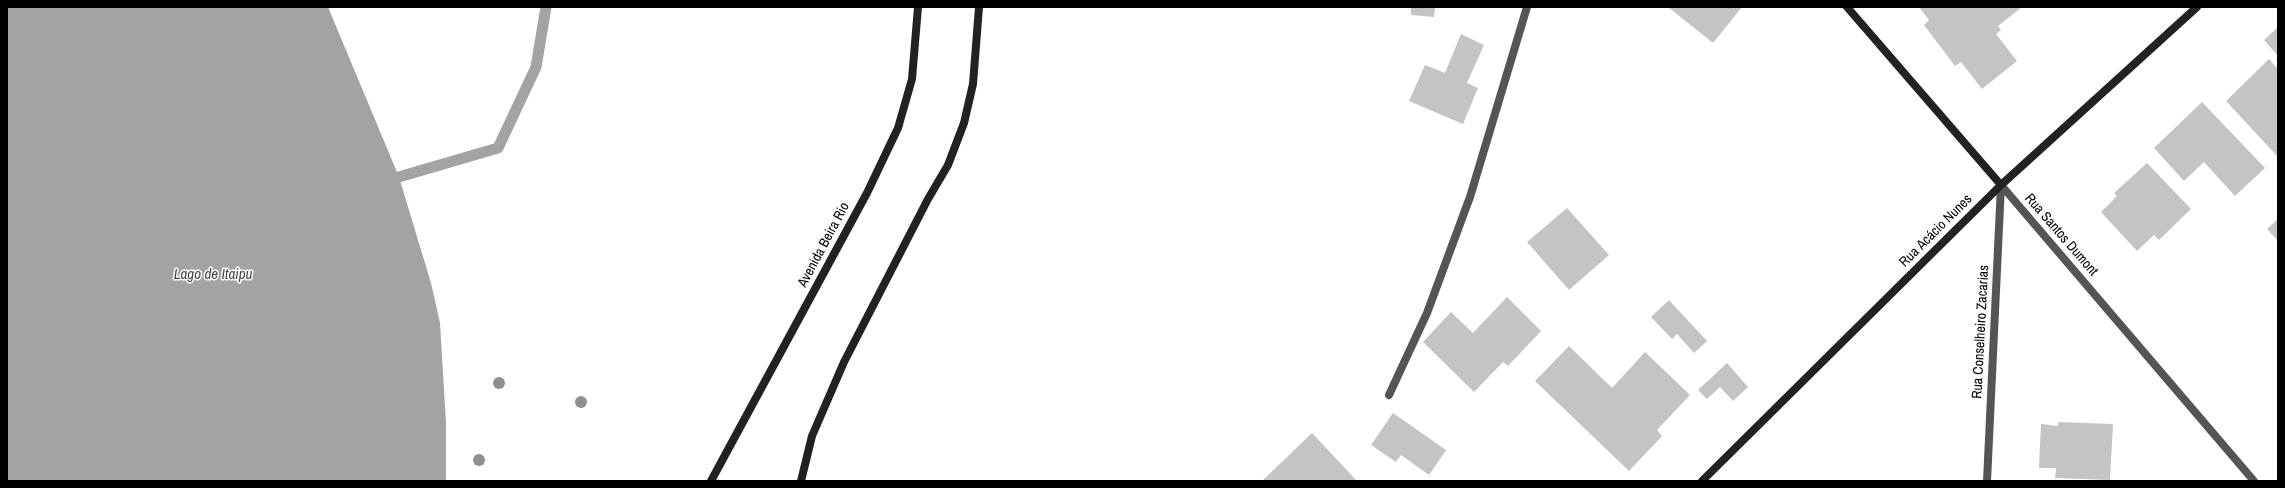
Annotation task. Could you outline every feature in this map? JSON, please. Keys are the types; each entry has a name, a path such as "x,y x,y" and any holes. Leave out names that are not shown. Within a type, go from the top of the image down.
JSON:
{"street":[{"name":"Avenida Beira Rio","path":"711,481 867,194 898,128 912,80 918,7"},
{"path":"801,481 812,436 844,362 928,199 948,165 964,122 973,84 979,7"},
{"path":"1389,394 1427,313 1470,197 1527,7"},
{"name":"Rua Santos Dumont","path":"1848,7 2254,481"},
{"name":"Rua Acácio Nunes","path":"1702,481 2001,185 2197,7"},
{"name":"Rua Conselheiro Zacarias","path":"1986,481 2001,185"}],"water":[{"name":"Lago de Itaipu","path":"7,7 328,7 399,177 431,283 440,323 446,423 446,481 7,481"}],"building":[{"path":"1411,7 1435,7 1434,17 1411,15"},
{"path":"1668,7 1742,7 1713,43"},
{"path":"1919,7 2022,7 1998,26 2001,30 1996,34 2017,61 1982,89 1961,62 1955,66 1924,25 1929,20"},
{"path":"2278,27 2278,56 2264,40"},
{"path":"1461,34 1484,45 1467,83 1478,88 1463,124 1409,101 1425,65 1445,73"},
{"path":"2269,59 2278,69 2278,157 2226,101"},
{"path":"2202,102 2265,168 2235,196 2204,162 2184,181 2154,148"},
{"path":"2147,163 2191,209 2159,240 2154,235 2137,251 2101,212 2117,196 2114,193"},
{"path":"1567,208 1609,255 1569,290 1527,242"},
{"path":"2278,219 2278,241 2267,229"},
{"path":"1507,297 1541,331 1508,366 1503,362 1474,392 1423,342 1451,312 1473,333"},
{"path":"1669,300 1707,341 1694,353 1677,334 1672,339 1651,317"},
{"path":"1569,346 1612,388 1645,352 1690,395 1657,430 1662,436 1629,471 1535,381"},
{"path":"1727,363 1748,387 1733,401 1720,387 1707,399 1698,390"},
{"path":"1393,413 1446,450 1429,475 1401,455 1396,462 1371,445"},
{"path":"2058,422 2113,424 2110,480 2055,478 2056,468 2039,468 2041,424 2058,426"},
{"path":"1312,433 1357,481 1262,481"}],"waterway":[{"path":"385,181 498,148 536,67 546,7"}]}
